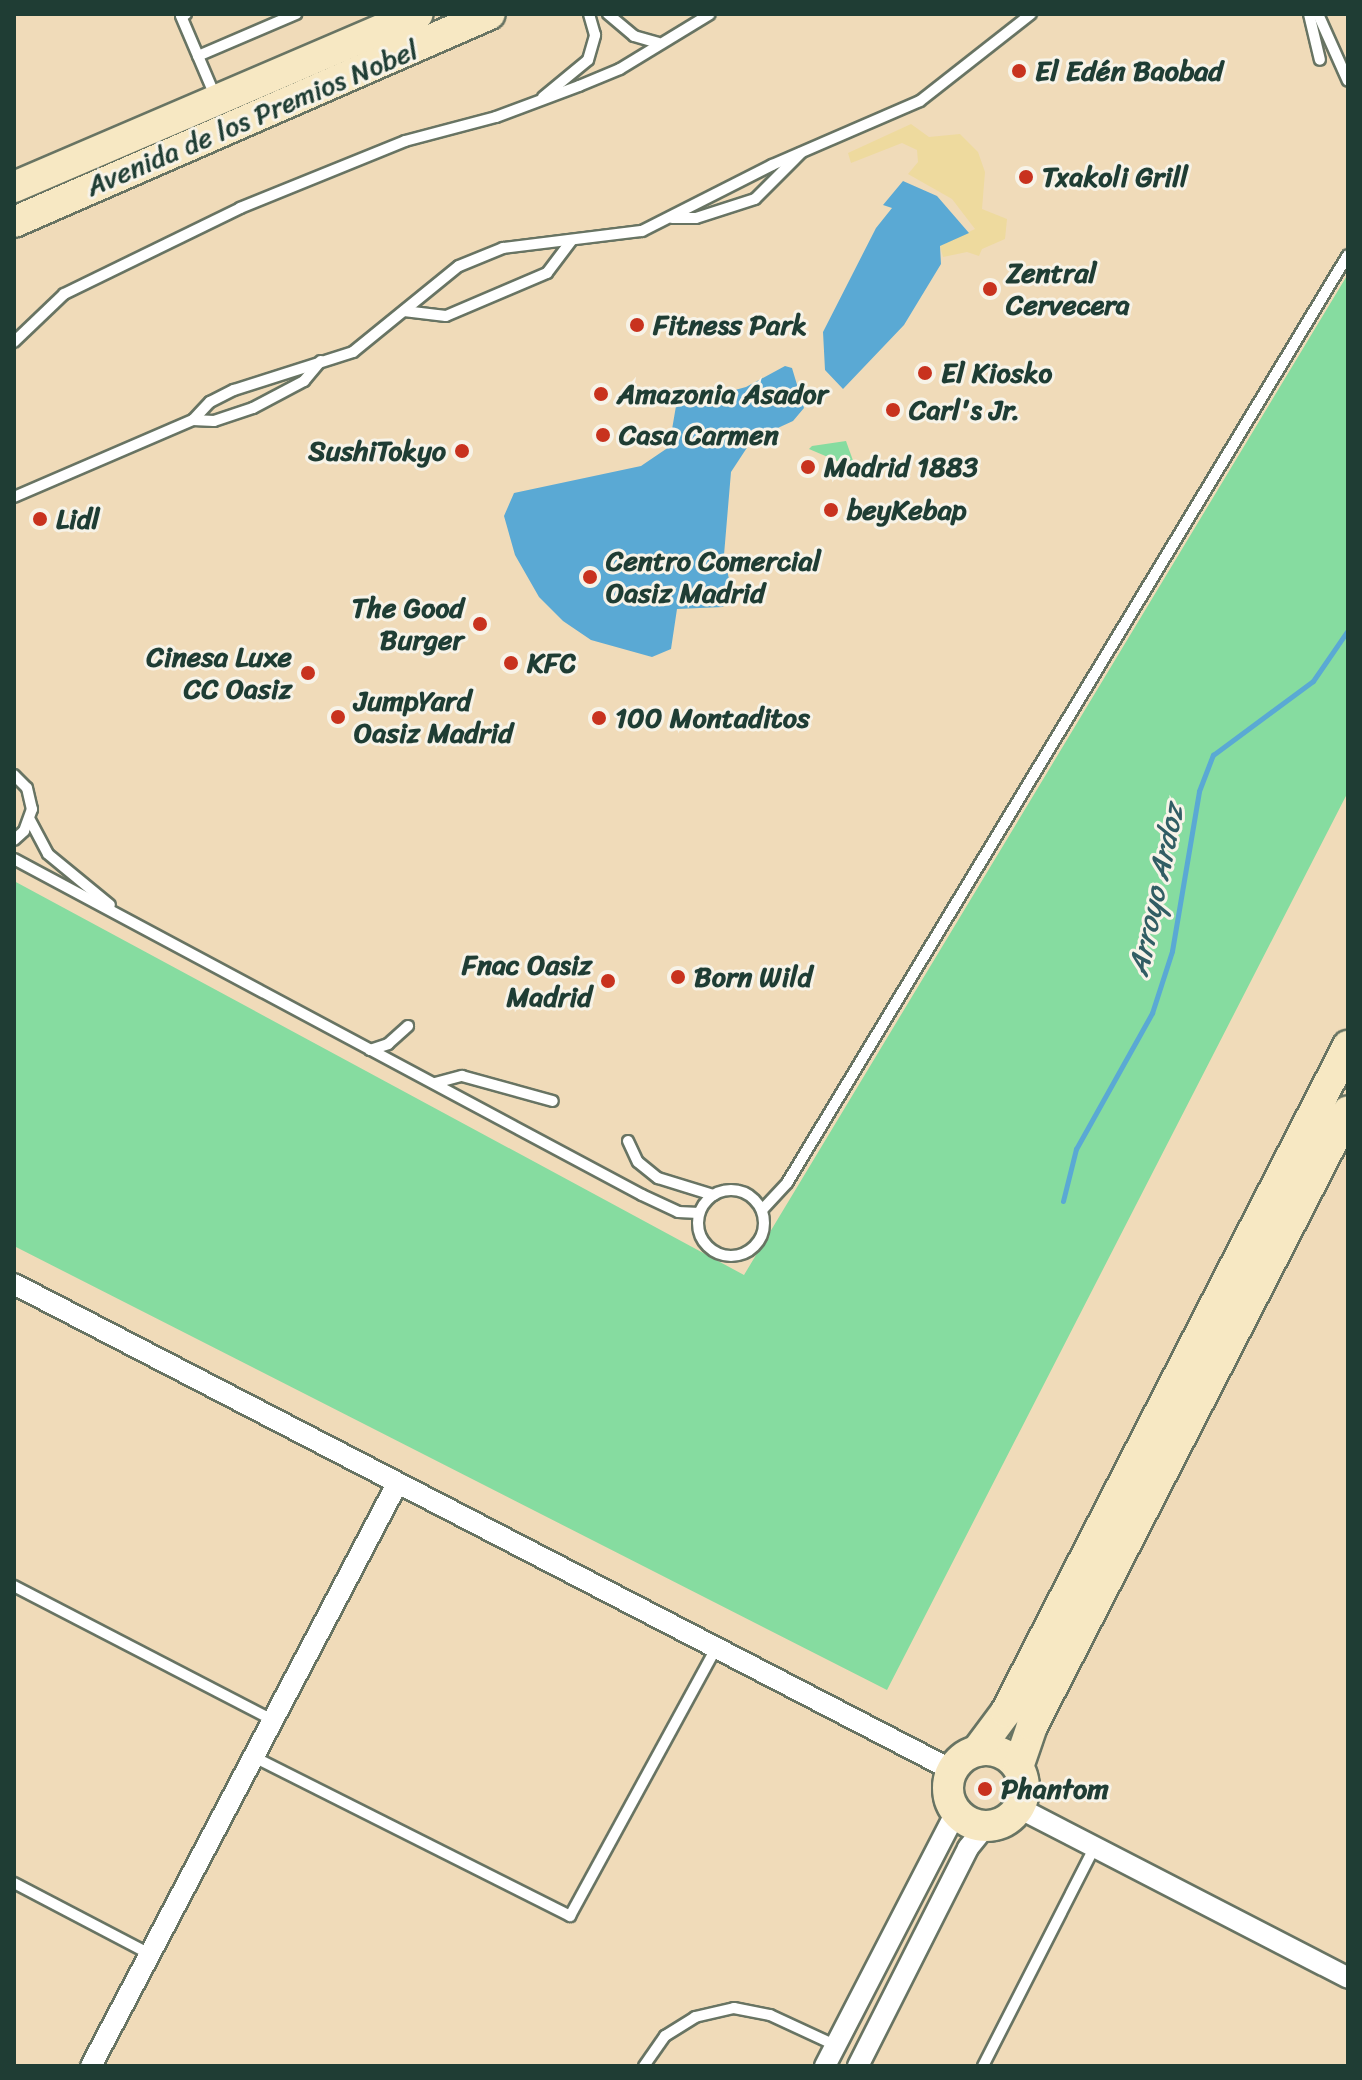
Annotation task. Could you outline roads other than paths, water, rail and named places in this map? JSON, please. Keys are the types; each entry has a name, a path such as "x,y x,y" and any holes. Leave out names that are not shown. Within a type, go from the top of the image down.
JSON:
{"street":[{"name":"Avenida de los Premios Nobel","path":"14,187 417,14"},
{"name":"Avenida de los Premios Nobel","path":"14,222 490,14"},
{"path":"985,1827 956,1812 948,1792 952,1770 977,1751 1006,1712 1348,1046"},
{"path":"1018,1767 1032,1726 1348,1111"},
{"path":"14,1284 715,1650 952,1770"},
{"path":"91,2066 397,1484"},
{"path":"858,2066 968,1848 985,1827 1004,1822 1019,1808 1024,1787 1018,1767 1000,1753 977,1751"},
{"path":"1019,1808 1348,1978"},
{"path":"825,2066 956,1812"}],"lane":[{"path":"186,14 181,16 216,99"},
{"path":"198,56 296,14"},
{"path":"537,102 588,60 595,35 589,14"},
{"path":"608,14 634,36 658,43"},
{"path":"14,342 64,294 240,208 405,141 537,102 620,69 710,14"},
{"path":"14,497 193,420 210,402 234,390 353,352 459,266 503,248 642,231 801,153 920,101 1031,14"},
{"path":"1309,14 1320,60"},
{"path":"1318,14 1348,81"},
{"path":"666,218 696,218 755,199 801,153"},
{"path":"404,311 446,316 547,273 572,240"},
{"path":"713,1195 699,1213 705,1243 733,1256 760,1241 762,1210 787,1183 1348,255"},
{"path":"193,420 214,421 253,408 304,381 321,361"},
{"path":"14,775 31,798 30,820 48,854 114,910"},
{"path":"14,840 30,820"},
{"path":"14,859 642,1195 678,1212 699,1213"},
{"path":"370,1050 388,1044 408,1026"},
{"path":"435,1083 462,1076 553,1101"},
{"path":"628,1141 638,1162 658,1178 713,1195 747,1193 762,1210"},
{"path":"14,1586 273,1720"},
{"path":"254,1757 570,1916 715,1650"},
{"path":"983,2066 1094,1848"},
{"path":"14,1883 150,1954"},
{"path":"644,2066 665,2036 685,2023 734,2008 770,2015 835,2045"}],"water":[{"path":"903,181 937,196 969,233 940,246 941,264 904,325 843,389 825,370 823,332 876,228 892,208 883,205"},
{"path":"785,366 792,368 804,408 793,421 752,440 731,472 724,555 731,589 723,607 677,609 671,649 652,657 591,640 563,621 539,597 515,555 504,516 514,493 641,466 669,447 676,406 746,387"}],"waterway":[{"name":"Arroyo Ardoz","path":"1063,1201 1076,1149 1152,1013 1172,951 1199,791 1213,755 1313,681 1348,630"}],"place":[{"name":"El Edén Baobad","path":"1019,71"},
{"name":"Txakoli Grill","path":"1026,177"},
{"name":"Zentral Cervecera","path":"990,289"},
{"name":"Fitness Park","path":"637,325"},
{"name":"El Kiosko","path":"925,373"},
{"name":"Amazonia Asador","path":"601,394"},
{"name":"Carl's Jr.","path":"893,410"},
{"name":"Casa Carmen","path":"603,435"},
{"name":"SushiTokyo","path":"462,451"},
{"name":"Madrid 1883","path":"808,467"},
{"name":"beyKebap","path":"831,510"},
{"name":"Lidl","path":"40,519"},
{"name":"Centro Comercial Oasiz Madrid","path":"590,577"},
{"name":"The Good Burger","path":"480,624"},
{"name":"KFC","path":"511,663"},
{"name":"Cinesa Luxe CC Oasiz","path":"308,673"},
{"name":"JumpYard Oasiz Madrid","path":"338,717"},
{"name":"100 Montaditos","path":"599,718"},
{"name":"Born Wild","path":"678,977"},
{"name":"Fnac Oasiz Madrid","path":"608,981"},
{"name":"Phantom","path":"985,1789"}]}
